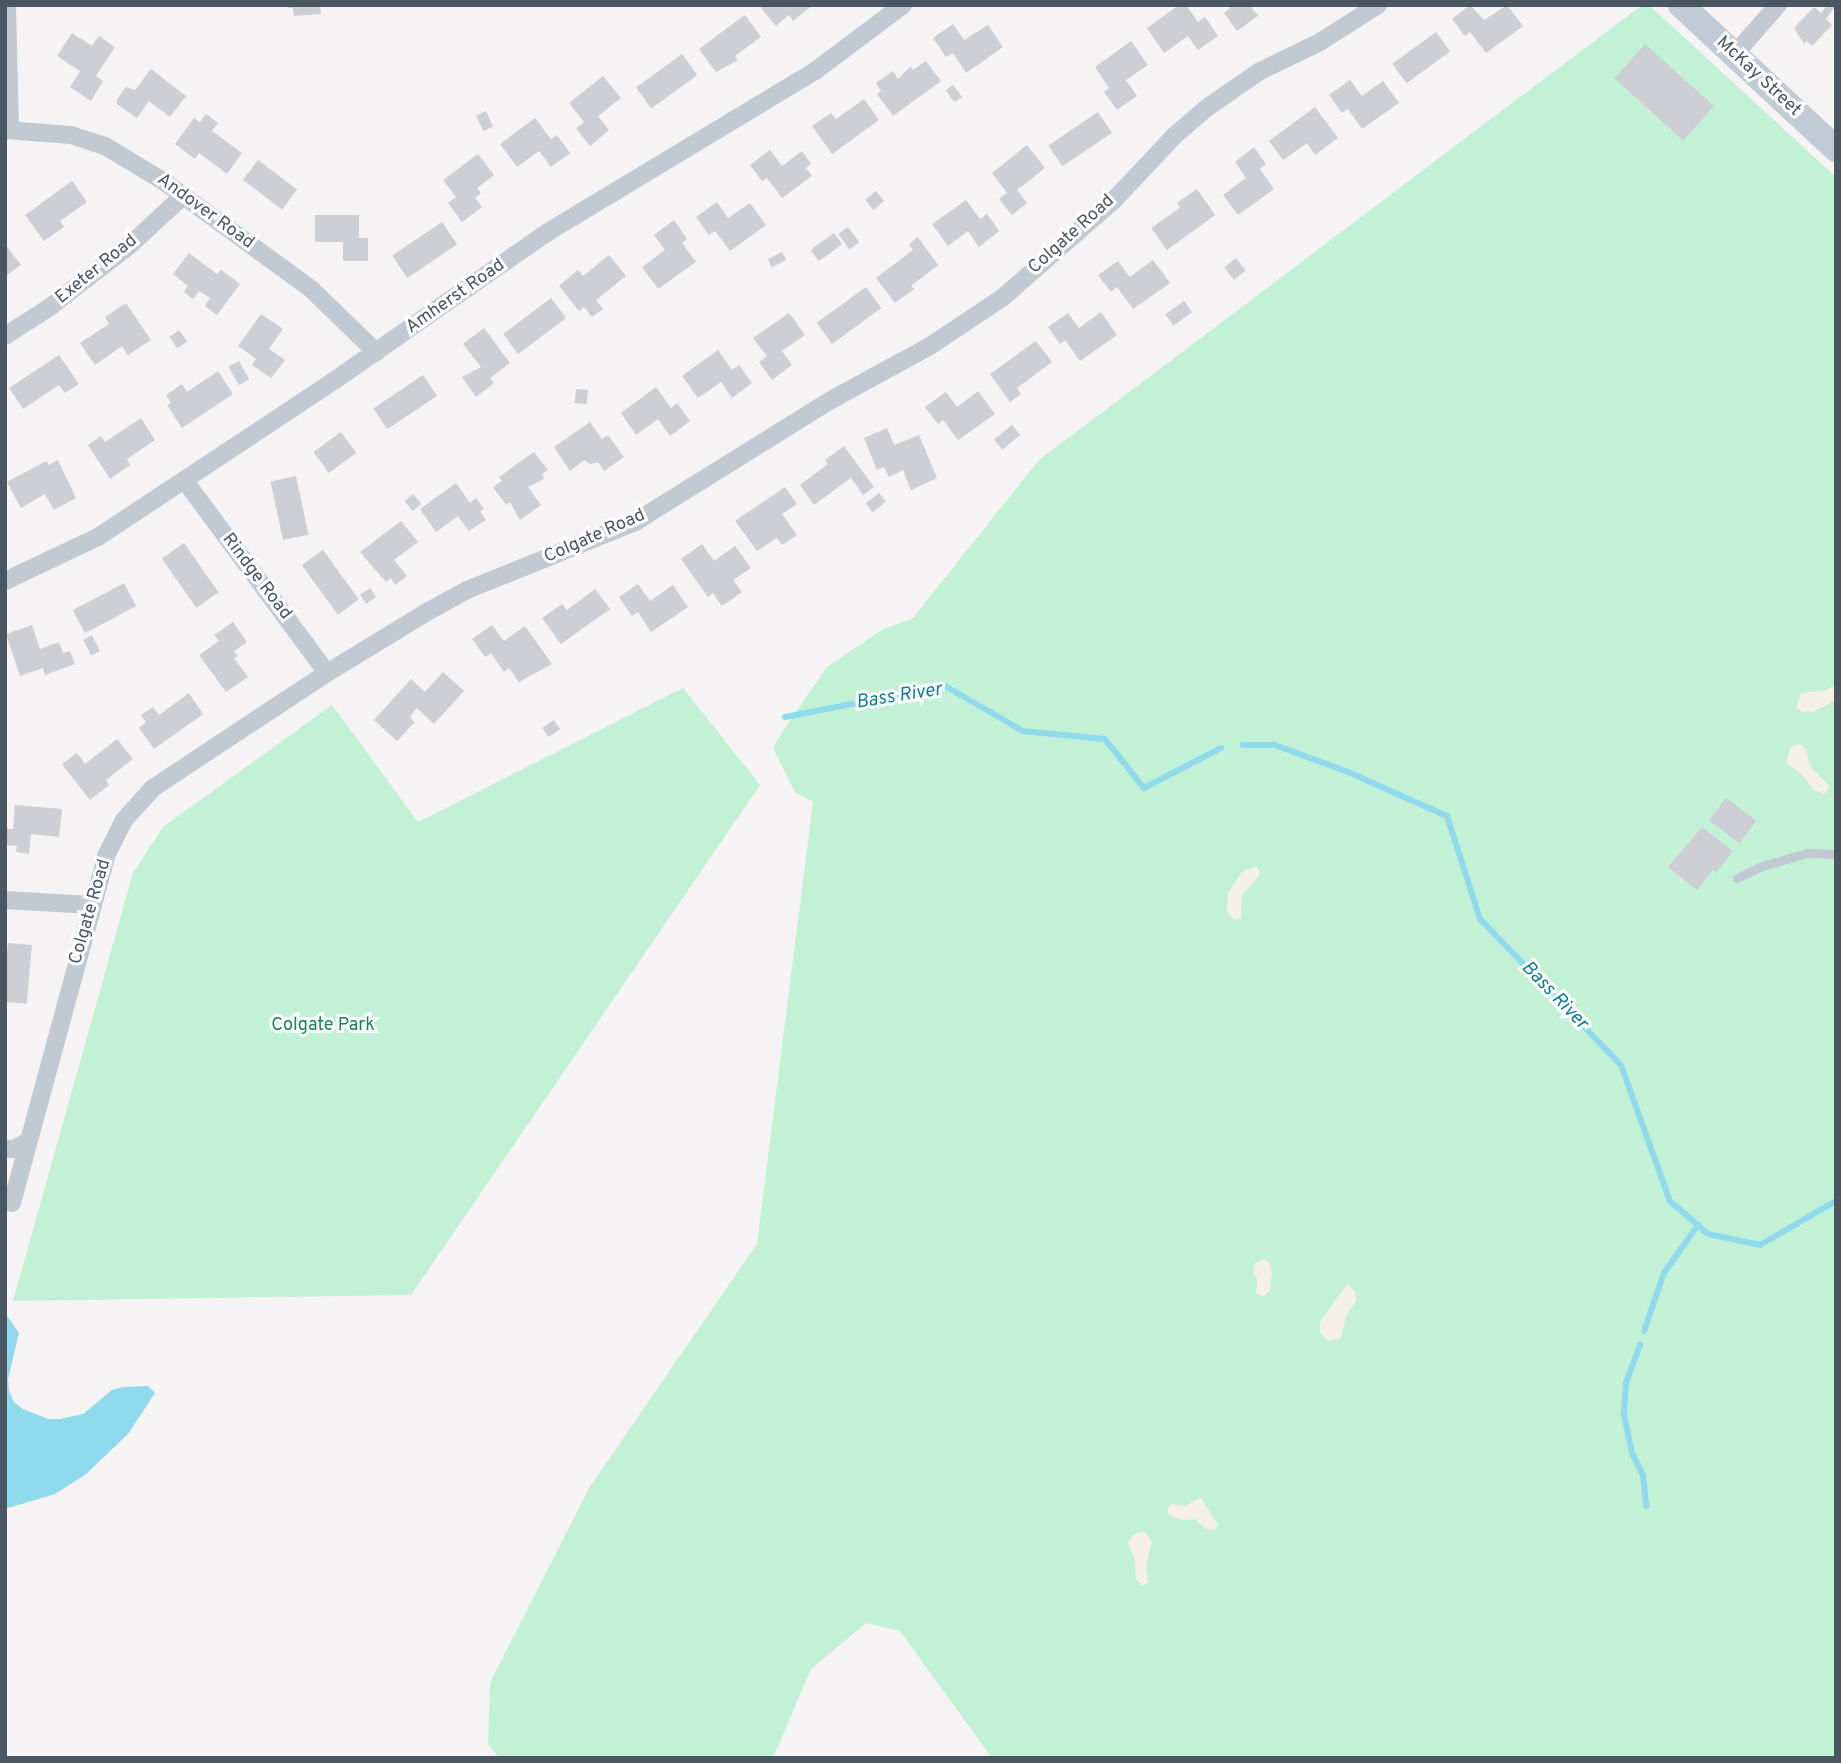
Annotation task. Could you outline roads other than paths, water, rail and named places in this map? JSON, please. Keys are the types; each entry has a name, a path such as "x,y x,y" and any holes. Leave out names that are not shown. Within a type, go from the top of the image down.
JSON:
{"main road":[{"name":"McKay Street","path":"1681,5 1836,149"}],"street":[{"path":"7,5 7,130"},
{"name":"Amherst Road","path":"5,581 98,537 376,352 548,232 815,71 902,5"},
{"name":"Colgate Road","path":"12,1203 26,1143 106,856 124,820 153,788 327,673 467,590 635,522 831,400 930,346 1002,298 1114,200 1174,136 1208,107 1260,71 1320,42 1378,5"},
{"path":"1734,54 1778,5"},
{"name":"Andover Road","path":"7,130 71,135 105,146 183,196 311,289 376,352"},
{"name":"Exeter Road","path":"5,336 50,307 130,245 183,196"},
{"name":"Rindge Road","path":"185,481 327,673"},
{"path":"5,900 91,905"},
{"path":"5,1149 14,1149 26,1143"}],"lane":[{"path":"1737,878 1762,866 1807,853 1836,854"}],"water":[{"path":"8,1317 19,1333 8,1379 9,1391 14,1402 23,1409 48,1419 60,1419 83,1414 112,1390 148,1386 155,1393 128,1434 85,1475 55,1494 5,1509 5,1318"}],"waterway":[{"name":"Bass River","path":"785,717 945,686 1023,731 1105,739 1144,788 1221,748"},
{"name":"Bass River","path":"1243,745 1275,745 1348,772 1447,816 1480,919 1621,1065 1670,1201 1708,1234 1760,1245 1836,1201"},
{"path":"1644,1331 1664,1273 1698,1225"},
{"path":"1640,1345 1626,1383 1624,1415 1632,1453 1643,1475 1646,1506"}],"park label":[{"name":"Colgate Park","path":"323,1026"}]}
